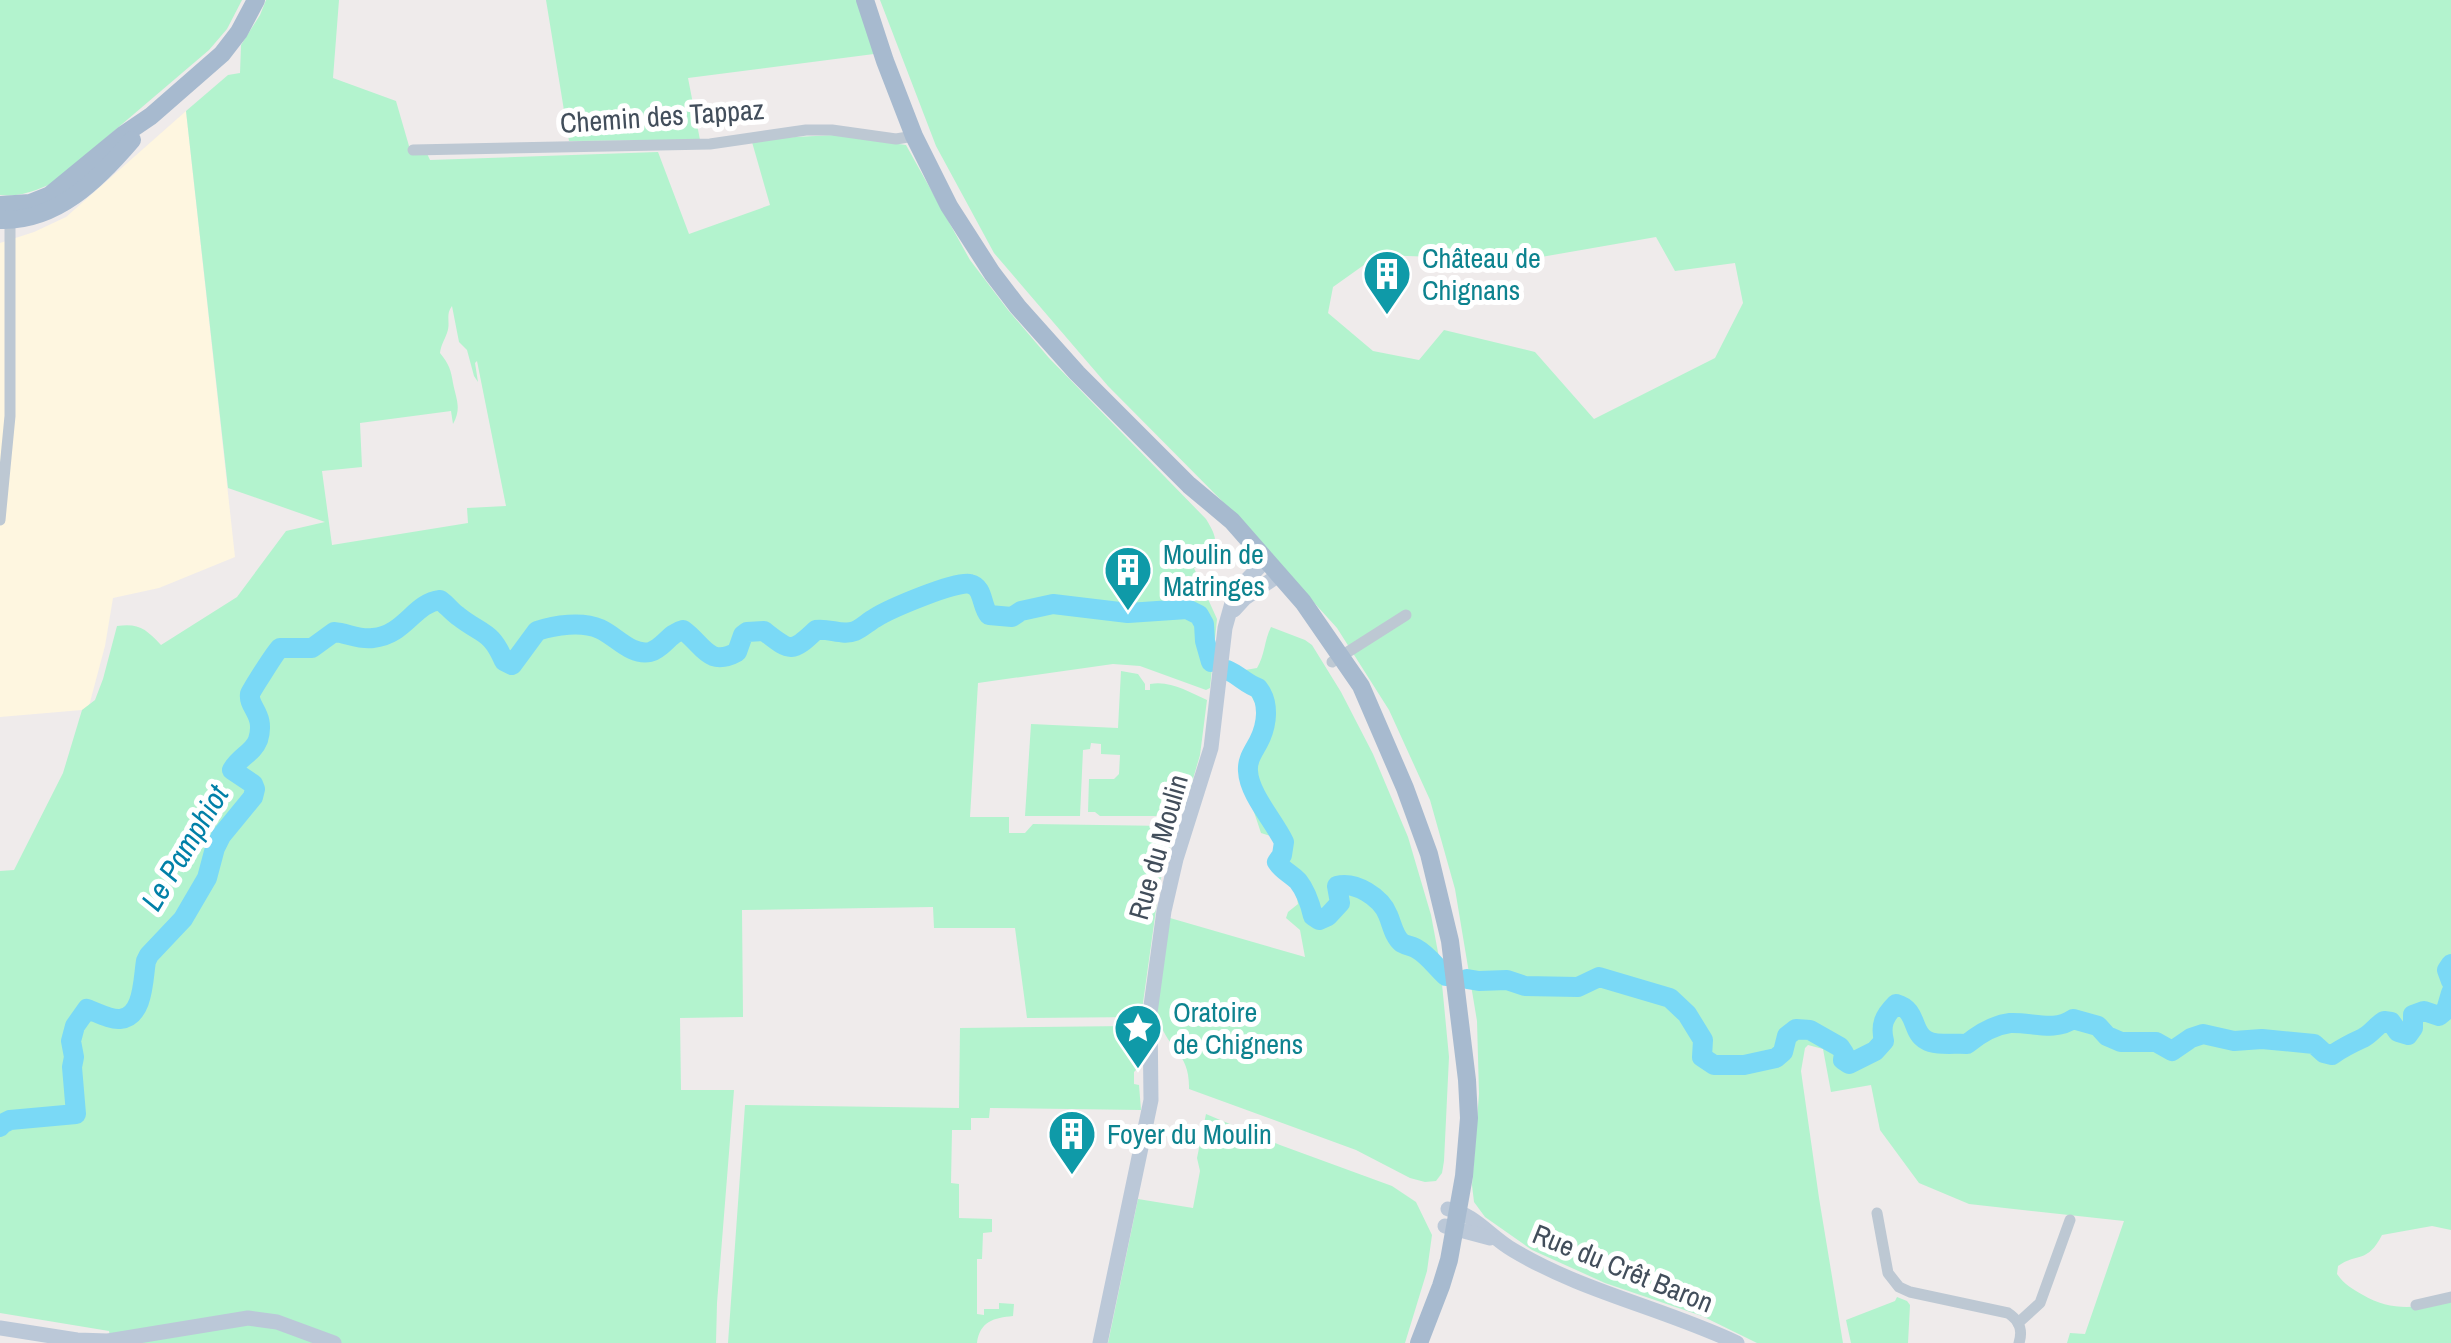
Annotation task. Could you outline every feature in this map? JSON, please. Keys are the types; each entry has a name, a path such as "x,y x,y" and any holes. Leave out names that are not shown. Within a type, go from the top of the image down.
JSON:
{"main road":[{"path":"5,213 50,195 151,116 222,54 256,0"},
{"path":"865,0 914,136 930,172 968,236 1018,307 1077,374 1189,485 1232,521 1365,694 1412,804 1440,893 1454,962 1462,1042 1452,1219 1418,1343"}],"street":[{"name":"Chemin des Tappaz","path":"413,150 710,144 806,130 914,136"},
{"path":"0,520 10,416 5,213"},
{"name":"Rue du Moulin","path":"1100,1343 1151,1092 1149,1022 1158,941 1172,876 1211,748 1228,617 1238,592 1263,562"},
{"path":"1228,617 1245,598 1276,578"},
{"path":"1337,659 1406,614"},
{"path":"1876,1213 1888,1273 1899,1287 2004,1312 2018,1323 2019,1343"},
{"name":"Rue du Crêt Baron","path":"1452,1219 1547,1269 1730,1342"},
{"path":"2018,1323 2040,1303 2070,1220"},
{"path":"2416,1305 2451,1296"},
{"path":"0,1328 66,1339 108,1340 248,1318 277,1322 334,1343"}],"shaded area":[{"path":"186,111 235,557 159,588 113,598 89,706 82,710 0,717 0,243 66,217"}],"green space":[{"path":"0,0 242,0 227,29 209,50 53,183 27,193 0,195"},
{"path":"266,0 339,0 333,78 396,101 409,146 423,145 430,160 658,152 689,234 770,205 752,142 835,135 906,145 970,260 1008,310 1049,358 1206,519 1215,537 1208,566 1194,568 1217,619 1210,688 1206,690 1140,666 1113,664 978,683 970,817 1009,817 1009,833 1025,833 1033,824 1167,826 1173,839 1160,881 1141,1017 1027,1018 1015,928 934,928 933,907 742,910 743,1017 680,1018 681,1090 734,1090 716,1343 111,1343 109,1331 0,1313 0,871 14,870 63,773 82,710 95,700 103,679 117,626 142,628 161,645 237,597 286,531 325,522 228,488 186,111 228,75 240,73 241,45","holes":["452,306 459,342 467,350 478,382 477,361 506,506 467,508 468,523 332,545 322,471 362,467 360,423 451,411 453,424 457,399 449,367 440,353"]},
{"path":"546,0 857,0 874,54 688,78 700,140 569,141"},
{"path":"880,0 2451,0 2451,1230 2432,1226 2382,1235 2367,1254 2338,1266 2337,1274 2355,1291 2384,1304 2417,1306 2451,1300 2451,1343 2067,1343 2070,1333 2085,1334 2124,1221 1969,1204 1919,1183 1880,1130 1871,1085 1831,1092 1823,1049 1808,1045 1801,1071 1843,1343 1757,1343 1702,1316 1605,1283 1532,1250 1485,1217 1474,1202 1472,1185 1479,1094 1477,1021 1455,889 1430,800 1389,710 1337,628 1222,501 1108,386 994,253 936,146","holes":["1656,237 1675,271 1735,263 1743,303 1715,358 1594,419 1535,352 1444,330 1419,360 1373,351 1328,313 1333,287 1378,255 1524,260"]},
{"path":"1271,627 1312,645 1373,754 1408,837 1431,915 1440,963 1449,1057 1444,1161 1436,1181 1410,1178 1356,1150 1189,1089 1183,1059 1159,1020 1159,986 1170,918 1305,957 1300,930 1286,918 1298,904 1294,883 1278,876 1271,864 1277,838 1261,833 1241,773 1256,742 1260,712 1248,690 1226,675 1227,668 1257,668"},
{"path":"1121,671 1138,674 1145,690 1150,690 1150,684 1165,684 1207,700 1200,755 1183,813 1100,816 1088,812 1089,779 1114,779 1119,774 1120,755 1101,754 1101,744 1091,743 1090,749 1083,750 1080,816 1025,816 1031,724 1118,728"},
{"path":"1127,1026 1141,1034 1134,1084 1139,1085 1141,1110 990,1108 989,1118 971,1118 971,1130 952,1130 951,1183 959,1184 959,1218 992,1219 992,1232 983,1233 982,1259 977,1259 977,1314 984,1315 984,1309 999,1309 999,1303 1014,1304 1013,1316 989,1322 977,1343 728,1343 745,1105 959,1108 960,1028"},
{"path":"1206,1114 1392,1186 1416,1202 1432,1235 1427,1271 1405,1343 1108,1343 1138,1199 1193,1208"},
{"path":"1897,1297 1910,1305 1908,1343 1851,1343 1846,1320"}],"waterway":[{"name":"Le Pamphiot","path":"0,1127 10,1120 76,1114 71,1041 75,1026 87,1009 116,1019 128,1017 134,1011 149,955 183,919 207,878 221,836 253,797 253,784 232,770 258,740 260,724 250,694 280,648 312,648 334,632 363,638 384,636 423,607 440,600 490,638 504,661 512,665 537,631 568,625 600,629 643,652 655,650 683,630 712,656 719,657 737,652 747,632 764,631 785,646 795,646 816,630 855,631 908,602 952,586 970,584 978,589 989,615 1012,617 1053,604 1128,613 1187,609 1199,615 1204,624 1211,662"},
{"name":"Le Pamphiot","path":"1227,670 1258,688 1264,700 1265,721 1251,755 1249,780 1284,842 1277,862 1301,885 1313,916 1319,920 1328,916 1340,903 1337,886 1359,888 1385,908 1399,940 1421,952 1446,976"},
{"name":"Le Pamphiot","path":"2451,964 2447,970 2451,981"},
{"name":"Le Pamphiot","path":"1467,979 1578,987 1599,977 1670,998 1687,1014 1703,1040 1702,1057 1714,1065 1744,1065 1776,1058 1783,1052 1787,1036 1796,1029 1810,1030 1840,1047 1843,1060 1849,1064 1875,1051 1884,1041 1884,1021 1896,1004 1908,1011 1921,1036 1940,1044 1967,1044 2004,1024 2051,1026 2073,1019 2098,1026 2107,1036 2121,1042 2156,1042 2172,1051 2203,1034 2234,1041 2262,1039 2314,1044 2332,1055 2384,1021 2408,1035 2413,1028 2413,1015 2424,1011 2439,1016 2446,1010 2451,993"}],"place":[{"name":"Château de Chignans","path":"1387,316"},
{"name":"Moulin de Matringes","path":"1128,612"},
{"name":"Oratoire de Chignens","path":"1138,1070"},
{"name":"Foyer du Moulin","path":"1072,1176"}]}
